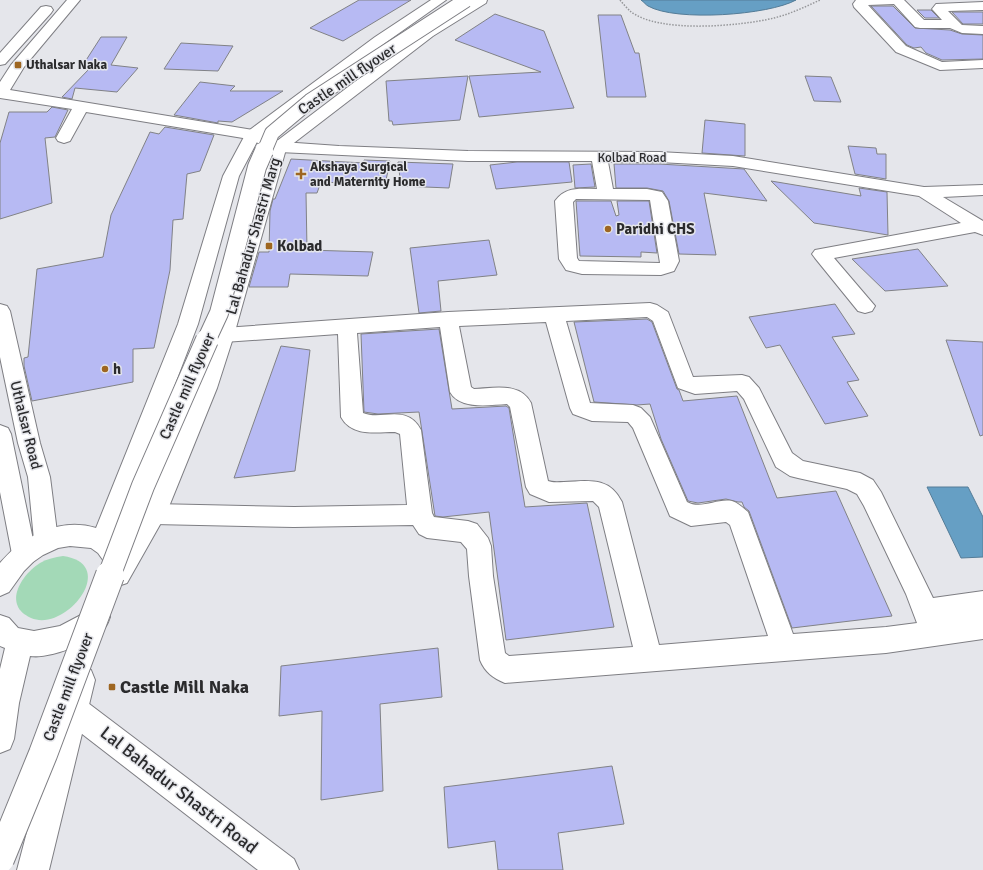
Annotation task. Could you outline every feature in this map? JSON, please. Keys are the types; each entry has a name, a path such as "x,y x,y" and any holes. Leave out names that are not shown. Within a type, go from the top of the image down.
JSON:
{"street":[{"path":"0,61 55,0"},
{"path":"74,0 18,65 0,93 253,135 279,147"},
{"name":"Lal Bahadur Shastri Marg","path":"102,542 188,324 231,176 253,135 380,40 440,0"},
{"name":"Castle mill flyover","path":"0,853 43,754 143,486 219,312 257,166 272,133 310,101 466,0"},
{"name":"Lal Bahadur Shastri Marg","path":"118,575 154,514 206,388 224,335 279,147 428,33 481,0"},
{"path":"953,24 920,24 898,1 894,0 861,2 859,4 901,49 907,53 940,66 983,64"},
{"path":"983,6 940,7 939,9 957,28 966,30 983,30"},
{"path":"966,30 979,44"},
{"path":"64,138 81,106"},
{"name":"Kolbad Road","path":"279,147 468,156 659,157 733,161 924,192 983,190"},
{"path":"599,157 606,194"},
{"path":"924,192 981,227"},
{"path":"575,194 606,194 647,194 656,196 659,201 670,261 667,267 661,269 582,268 573,266 568,259 564,201 568,196 575,194"},
{"path":"865,306 821,254 981,227"},
{"path":"224,335 448,319 650,310 661,317 685,382 695,386 742,383 752,394 784,460 798,469 852,480 864,486 880,514 918,592 929,622"},
{"name":"Uthalsar Road","path":"0,311 29,443 39,477 46,540"},
{"path":"554,314 581,408 592,412 633,414 642,423 678,509 691,516 730,511 740,519 785,648"},
{"path":"448,319 461,392 472,397 511,396 520,403 538,487 549,492 598,491 610,502 649,659"},
{"path":"347,326 352,417 360,423 399,423 410,430 420,515 428,527 468,532 479,546 481,576 493,660 505,670 886,640 929,622 983,603"},
{"path":"0,434 24,554"},
{"path":"154,514 294,517 420,515"},
{"path":"0,584 9,569 24,554 46,540 76,535 90,536 102,542 112,550 117,562 118,575 115,590 107,605 95,619 78,632 58,641 38,644 10,634 5,703 0,739"},
{"path":"0,558 24,554"},
{"path":"34,870 95,619"},
{"path":"929,622 983,627"},
{"name":"Lal Bahadur Shastri Road","path":"74,710 283,870"}],"path":[{"path":"620,0 636,15 655,22 683,26 710,25 775,18 800,10 820,0"}],"green space":[{"path":"63,556 79,562 87,571 87,583 82,596 72,607 59,616 45,620 31,618 22,612 18,606 16,598 21,582 33,568 40,563 51,558"}],"water":[{"path":"641,0 796,0 765,10 722,15 700,15 661,11 648,6"},
{"path":"927,487 968,487 983,517 983,557 961,558"}],"building":[{"path":"359,0 411,0 343,41 310,28"},
{"path":"871,6 893,6 915,28 950,30 962,34 983,35 983,59 942,60 926,53 921,47 914,48 907,45"},
{"path":"917,10 931,10 939,18 925,18"},
{"path":"952,12 983,12 983,24 963,24"},
{"path":"495,14 544,31 574,108 479,117 469,76 541,72 455,40"},
{"path":"598,15 621,15 635,53 639,53 646,97 607,97"},
{"path":"101,37 127,37 111,65 138,68 117,92 75,88 72,99 62,97 90,68 81,68"},
{"path":"181,43 233,46 218,71 164,69"},
{"path":"468,76 460,120 393,125 392,121 389,121 386,81"},
{"path":"805,76 831,77 841,102 814,101"},
{"path":"200,82 235,86 230,91 283,91 232,122 218,121 218,123 174,115"},
{"path":"52,107 68,110 55,137 45,138 52,203 0,219 0,143 9,112 47,112"},
{"path":"705,120 745,124 745,156 702,153"},
{"path":"165,127 214,135 200,171 187,174 183,219 173,220 170,270 154,348 133,349 133,382 32,401 24,366 24,358 28,357 37,269 103,257 111,215 150,132 159,134"},
{"path":"848,146 876,148 877,154 886,154 886,179 855,174"},
{"path":"291,159 364,163 364,160 390,161 385,185 321,182 317,193 306,193 307,250 373,252 368,276 290,274 288,287 249,287 259,252 269,252 270,211 273,199 275,199"},
{"path":"398,162 453,164 449,188 401,186"},
{"path":"517,162 569,162 572,182 496,189 490,165"},
{"path":"591,164 595,187 575,188 573,165"},
{"path":"614,164 659,164 744,169 767,201 704,193 716,255 679,254 669,201 663,191 647,188 616,188"},
{"path":"771,181 861,196 859,188 887,192 888,235 814,223"},
{"name":"Paridhi CHS","path":"576,201 611,201 616,216 619,215 617,201 649,201 657,253 641,252 641,257 580,256"},
{"path":"489,240 497,275 438,281 441,311 419,313 410,248"},
{"path":"918,249 948,286 885,291 852,259"},
{"path":"835,304 855,334 832,337 859,380 847,382 868,416 825,424 780,345 766,348 749,317"},
{"path":"647,319 652,322 677,389 679,390 683,401 737,396 777,498 836,491 892,616 792,628 749,511 744,507 742,502 726,499 698,503 688,501 661,439 650,404 637,405 594,402 574,322"},
{"path":"439,329 452,409 506,406 509,408 525,507 587,503 614,627 506,640 489,512 443,517 435,516 419,412 378,414 364,412 361,334"},
{"path":"946,340 983,342 983,435 980,436"},
{"path":"281,346 310,350 295,471 234,478"},
{"path":"438,648 442,697 380,704 383,791 321,800 322,711 279,716 281,666"},
{"path":"612,766 624,824 558,833 563,870 498,870 495,841 448,848 444,787"}],"place":[{"name":"Uthalsar Naka","path":"18,65"},
{"name":"Akshaya Surgical and Maternity Home","path":"301,174"},
{"name":"Paridhi CHS","path":"608,229"},
{"name":"Kolbad","path":"269,246"},
{"name":"h","path":"105,369"},
{"name":"Castle Mill Naka","path":"112,687"}]}
